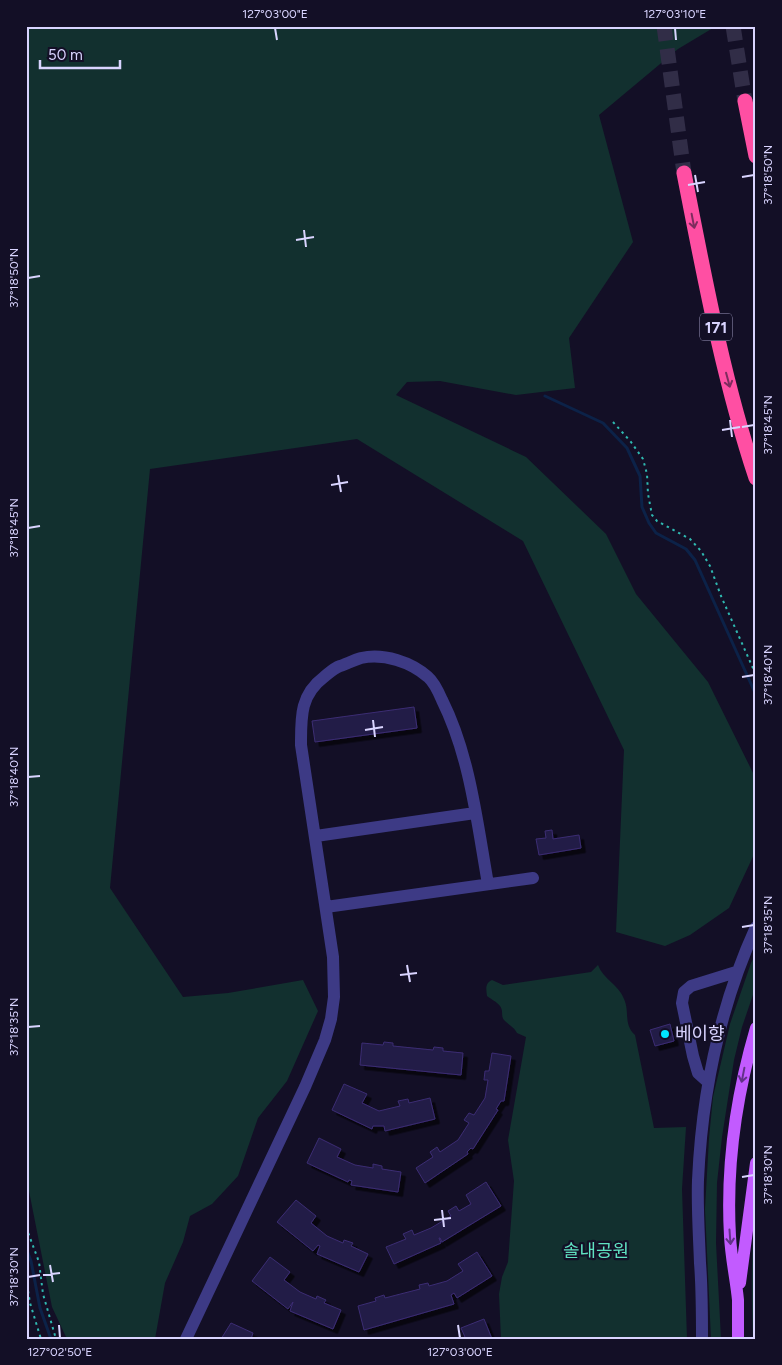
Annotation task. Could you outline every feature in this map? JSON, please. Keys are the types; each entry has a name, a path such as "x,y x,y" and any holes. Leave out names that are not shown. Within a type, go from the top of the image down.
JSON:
{"highway":[{"path":"745,101 756,156"},
{"name":"171","path":"684,173 700,259 725,370 756,478"}],"main road":[{"path":"738,1339 738,1300 730,1237 729,1181 734,1122 746,1062 756,1028"},
{"path":"738,1300 756,1163"}],"street":[{"path":"186,1339 305,1087 326,1040 331,1019 334,997 332,957 316,836 301,745 302,716 306,699 313,685 336,668 361,658 384,657 408,664 430,678 452,722 462,753 488,884"},
{"path":"316,836 475,813"},
{"path":"326,907 533,878"},
{"path":"702,1339 698,1181 708,1082 716,1044 736,972 756,927"},
{"path":"708,1082 698,1073 693,1056 682,1003 684,992 691,986 736,972"}],"path":[{"path":"613,422 632,442 643,459 652,516 657,521 690,538 710,566 721,596 756,675"},
{"path":"26,1227 39,1262 43,1294 56,1339"},
{"path":"26,1278 30,1303 41,1339"}],"green space":[{"path":"26,26 724,26 713,28 678,49 599,115 633,242 569,338 575,388 516,395 440,381 407,382 396,395 526,457 606,534 636,594 708,682 755,777 756,850 729,908 690,935 665,946 616,932 624,750 523,541 357,439 150,469 110,888 183,997 228,993 303,980 318,1011 287,1081 258,1118 238,1176 212,1204 190,1216 183,1242 165,1283 155,1339 67,1339 52,1307 26,1176"},
{"path":"756,953 756,986 742,1027 734,1060 722,1137 717,1183 716,1243 721,1339 711,1339 705,1209 713,1097 730,1024"},
{"name":"솔내공원","path":"598,965 603,974 622,994 626,1004 629,1027 635,1035 654,1128 686,1127 682,1189 687,1339 501,1339 499,1294 502,1277 508,1262 514,1181 508,1140 526,1037 517,1033 504,1019 500,1006 487,996 486,986 492,980 503,985 591,972"},
{"path":"756,1200 756,1339 753,1339 752,1270"}],"building":[{"path":"414,707 417,728 315,742 312,721"},
{"path":"552,830 553,839 579,835 581,848 539,855 536,839 546,838 545,831"},
{"path":"670,1024 674,1041 655,1046 650,1030"},
{"path":"384,1042 393,1043 393,1046 433,1050 434,1047 443,1048 443,1051 463,1053 461,1075 360,1065 362,1043 383,1045"},
{"path":"492,1053 511,1056 504,1101 501,1101 496,1109 498,1110 473,1149 471,1148 467,1152 468,1154 425,1183 416,1168 433,1157 430,1152 437,1147 440,1152 458,1140 469,1123 464,1120 469,1113 474,1115 485,1098 488,1080 484,1080 485,1071 489,1071"},
{"path":"344,1084 367,1094 362,1103 379,1111 400,1106 398,1101 408,1099 409,1103 430,1098 435,1119 385,1131 384,1126 373,1126 372,1129 332,1110"},
{"path":"319,1138 341,1149 337,1157 355,1165 373,1168 373,1164 382,1166 382,1169 401,1172 398,1192 351,1185 352,1181 349,1180 348,1182 307,1163"},
{"path":"486,1182 501,1206 442,1242 439,1238 441,1243 394,1264 386,1247 406,1239 403,1234 412,1230 414,1235 431,1228 451,1216 448,1211 456,1206 459,1211 471,1204 466,1195"},
{"path":"296,1200 316,1216 311,1223 327,1236 343,1243 344,1240 353,1243 351,1246 368,1254 359,1272 317,1254 320,1246 318,1245 313,1251 277,1222"},
{"path":"477,1252 492,1276 457,1298 454,1293 451,1295 454,1304 364,1330 358,1306 376,1301 375,1298 384,1295 385,1298 420,1289 419,1285 428,1283 429,1286 447,1281 463,1271 458,1264"},
{"path":"270,1257 290,1272 284,1280 300,1292 316,1299 317,1296 326,1300 324,1303 341,1310 333,1329 290,1311 293,1302 288,1309 252,1281"},
{"path":"484,1319 492,1339 461,1339 465,1337 461,1328"},
{"path":"231,1323 253,1333 251,1339 221,1339"}],"waterway":[{"path":"545,396 603,423 627,448 640,476 642,507 649,523 656,533 686,549 695,560 756,695"},
{"path":"26,1248 31,1261 40,1308 51,1339"}],"tunnel":[{"path":"664,26 684,173"},
{"path":"733,26 745,101"}],"place":[{"name":"베이향","path":"665,1034"}]}
